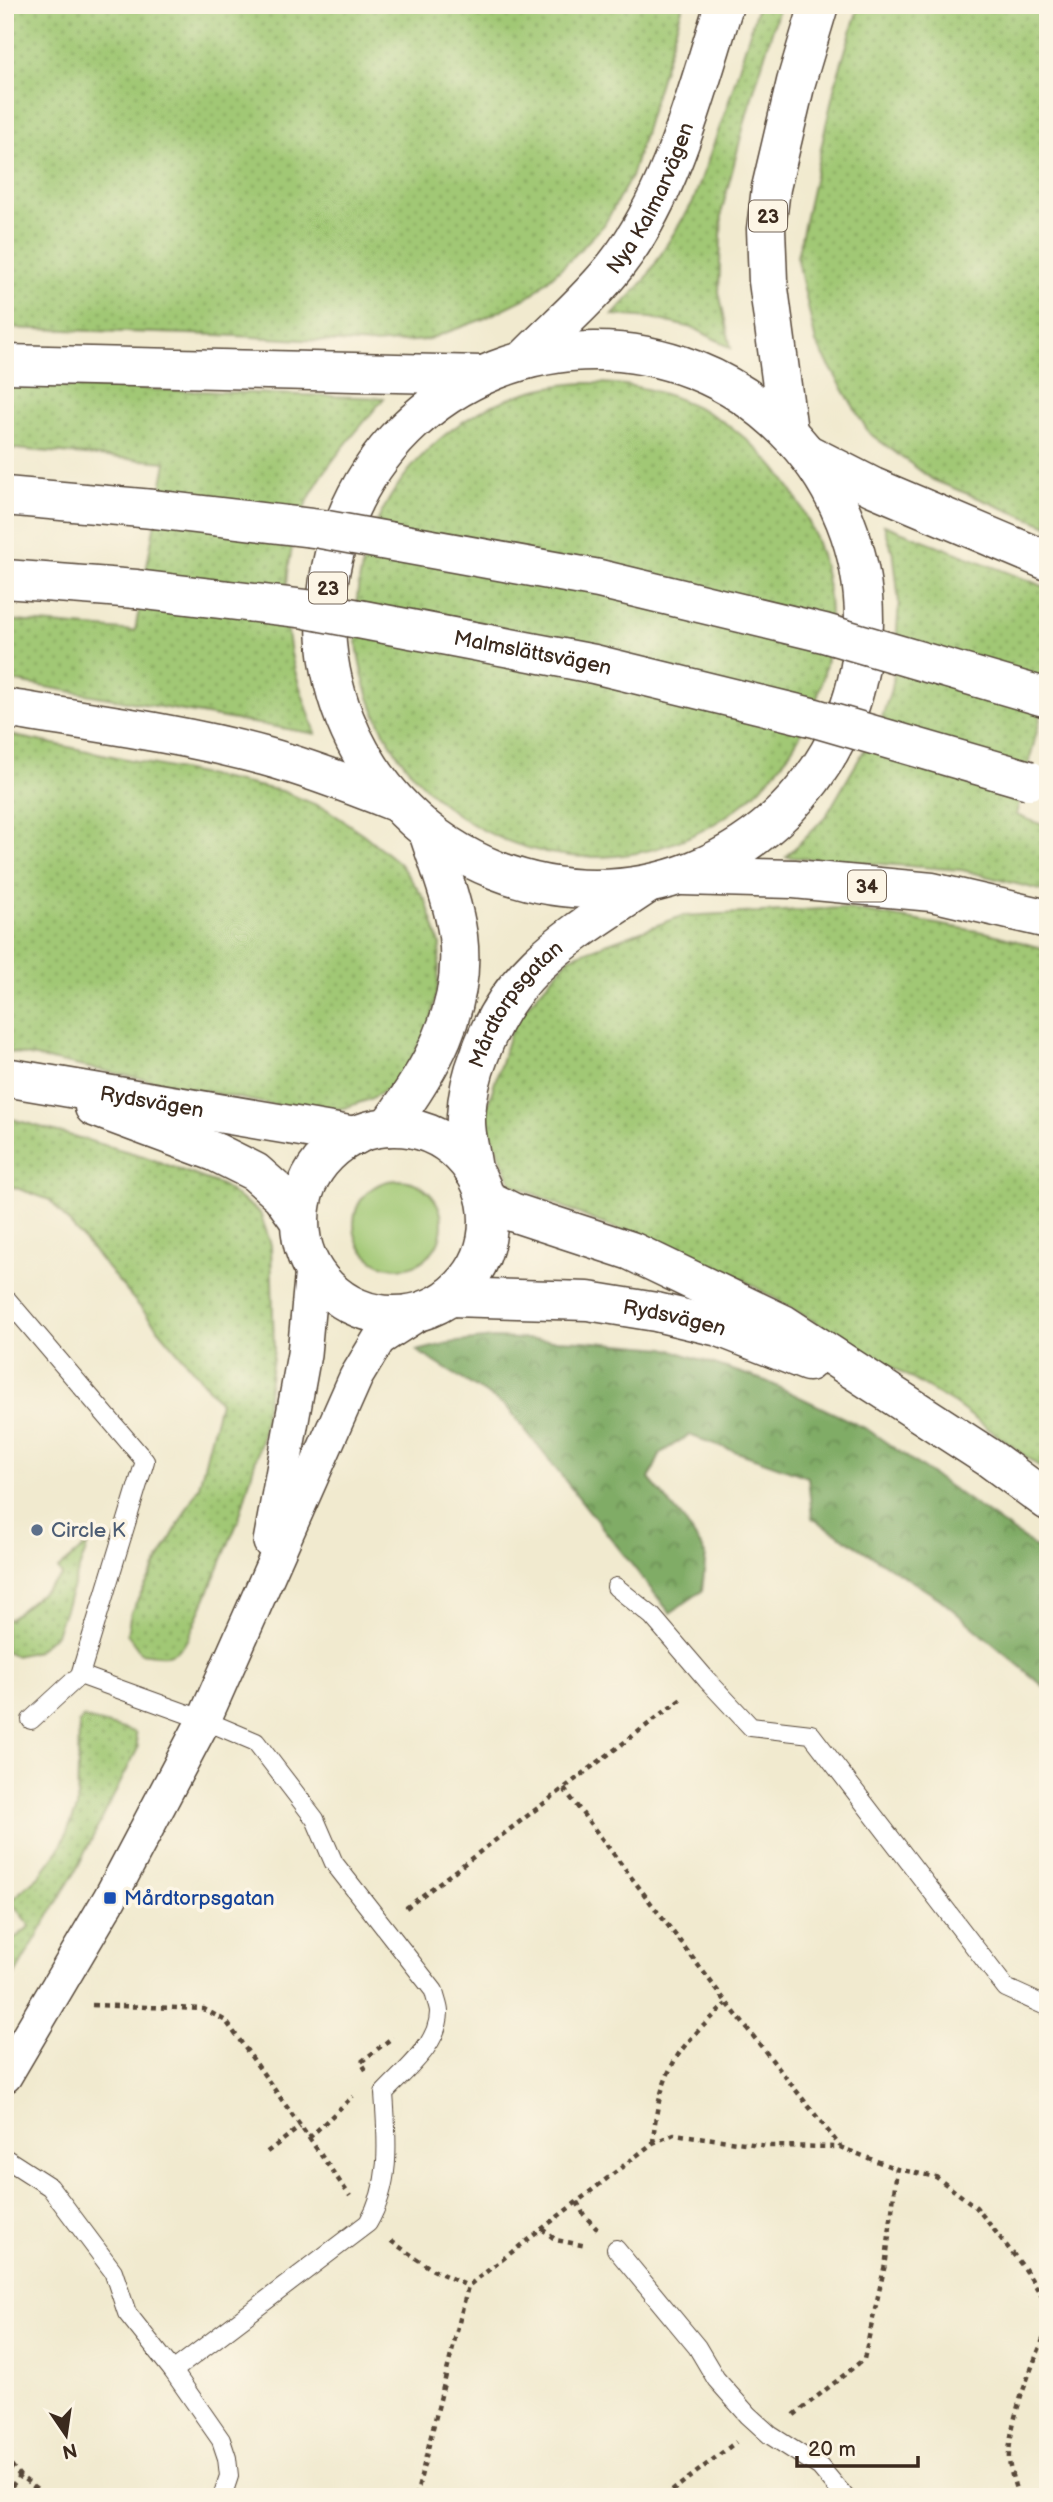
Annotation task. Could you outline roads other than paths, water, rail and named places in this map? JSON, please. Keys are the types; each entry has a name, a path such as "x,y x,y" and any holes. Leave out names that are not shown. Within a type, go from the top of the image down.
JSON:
{"main road":[{"name":"Nya Kalmarvägen","path":"524,360 616,265 643,223 677,152 724,5"},
{"name":"Nya Kalmarvägen","path":"798,443 768,281 766,229 771,188 793,95 819,5"},
{"name":"Nya Kalmarvägen","path":"595,350 630,353 665,359 732,387 761,407 798,443 834,493 852,536 863,582 865,628 860,675 846,720 825,761 798,799 764,832 725,857 682,876 645,886 587,890 531,883 477,863 428,832 395,802 369,769 335,692 327,650 325,608 331,566 347,516 361,487 384,452 413,421 446,396 483,374 524,360 595,350"},
{"path":"5,364 483,374"},
{"path":"798,443 873,487 1048,561"},
{"path":"5,496 153,509 321,529 599,579 824,633 1048,698"},
{"name":"Malmslättsvägen","path":"5,579 306,609 594,664 815,718 1039,783"},
{"path":"5,708 134,728 263,756 333,778 395,802"},
{"path":"371,1131 429,1067 456,1002 460,969 457,935 445,882 428,832"},
{"name":"34","path":"682,876 794,879 932,892 1048,919"},
{"name":"Mårdtorpsgatan","path":"479,1184 466,1118 471,1077 498,1011 519,982 547,953 645,886"},
{"name":"Rydsvägen","path":"18,1079 371,1131"},
{"name":"Rydsvägen","path":"18,1079 215,1153 255,1172 281,1195 299,1220"},
{"path":"418,1130 435,1136 463,1156 479,1184 488,1218 487,1238 482,1255 474,1272 436,1304 385,1315 352,1306 329,1290 312,1268 302,1243 299,1220 303,1197 313,1174 327,1155 340,1144 371,1131 418,1130"},
{"name":"Rydsvägen","path":"479,1184 512,1212 631,1251 783,1324 988,1457 1048,1501"},
{"name":"Rydsvägen","path":"436,1304 588,1301 656,1312 719,1327 884,1392"}],"street":[{"path":"260,1596 304,1354 312,1268"},
{"path":"5,2076 110,1898 204,1720 356,1377 379,1339 436,1304"}],"lane":[{"path":"5,1297 145,1461 80,1675 31,1720"},
{"path":"616,1587 652,1616 751,1727 811,1734 1006,1988 1048,2007"},
{"path":"80,1675 256,1742 315,1819 334,1863 433,1991 439,2012 435,2032 426,2048 384,2093 388,2158 379,2205 369,2223 173,2371"},
{"path":"5,2158 50,2187 113,2271 127,2313 173,2371 221,2440 229,2476 222,2497"},
{"path":"616,2249 697,2347 716,2379 764,2430 820,2467 845,2497"}],"place":[{"name":"Circle K","path":"37,1530"},
{"name":"Mårdtorpsgatan","path":"110,1898"}]}
